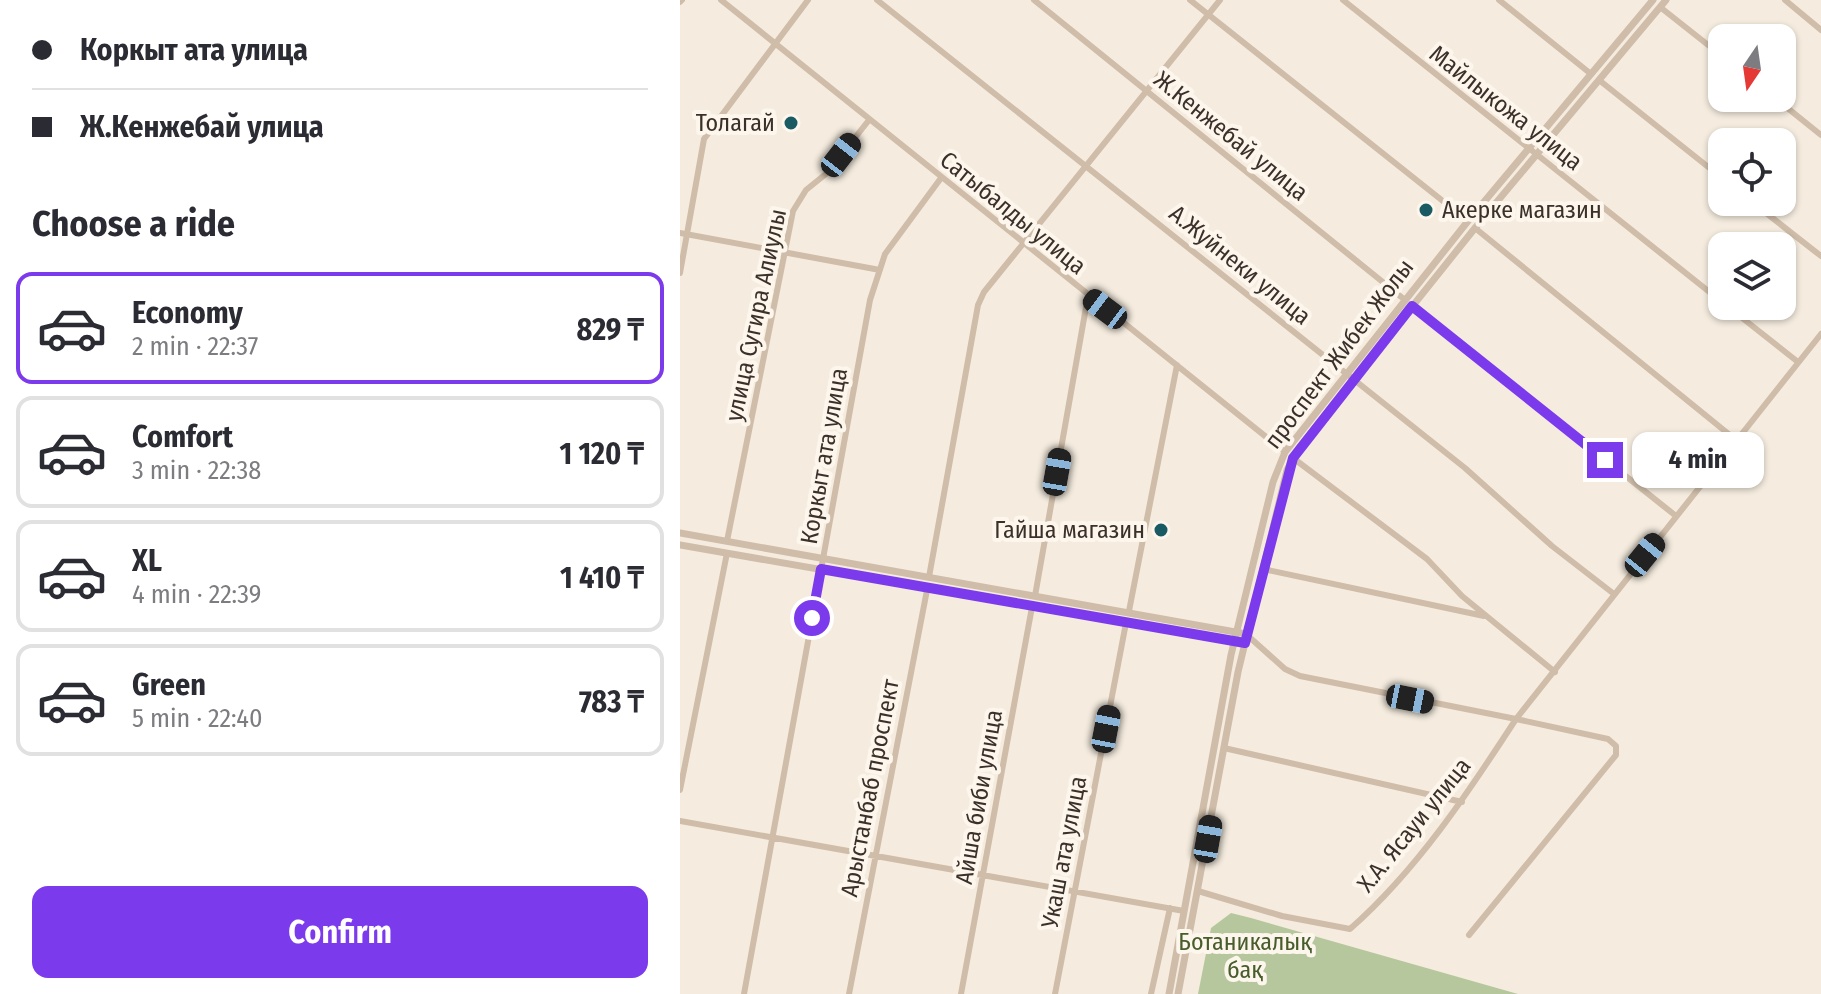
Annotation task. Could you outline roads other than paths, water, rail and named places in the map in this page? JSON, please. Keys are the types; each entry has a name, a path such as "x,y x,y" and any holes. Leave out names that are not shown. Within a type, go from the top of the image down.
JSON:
{"street":[{"name":"Сатыбалды улица","path":"721,0 1285,452"},
{"path":"680,273 684,234 704,139 808,0"},
{"name":"А.Жуйнеки улица","path":"877,0 1345,373 1614,594"},
{"name":"Ж.Кенжебай улица","path":"1034,0 1405,300"},
{"path":"1190,0 1468,221"},
{"path":"929,577 978,305 1220,0"},
{"name":"Майлыкожа улица","path":"1343,0 1708,291"},
{"path":"1499,0 1591,74"},
{"path":"1785,0 1821,30"},
{"name":"проспект Жибек Жолы","path":"1178,994 1246,639 1293,458 1651,1"},
{"path":"1663,4 1708,44"},
{"name":"проспект Жибек Жолы","path":"1169,994 1236,637 1273,482 1285,452 1468,221 1599,80 1663,4"},
{"path":"1599,80 1708,167"},
{"path":"1792,112 1821,135"},
{"name":"улица Сугира Алиулы","path":"727,541 793,211 806,190 827,173 869,120"},
{"name":"Коркыт ата улица","path":"744,994 870,300 885,254 941,178"},
{"path":"1770,216 1821,256"},
{"path":"1475,228 1736,440"},
{"path":"684,234 880,270"},
{"path":"1035,596 1088,296"},
{"path":"1412,306 1676,516"},
{"path":"1745,320 1798,362"},
{"name":"Х.А. Ясауи улица","path":"1198,891 1282,916 1350,929 1412,863 1462,802 1516,719 1821,334"},
{"path":"1129,611 1177,365"},
{"path":"1293,458 1427,559 1487,616 1555,672"},
{"path":"680,533 1129,611 1246,639 1300,676 1608,739 1616,746 1616,755 1469,935"},
{"path":"680,545 1126,623 1236,637"},
{"path":"680,790 727,553"},
{"path":"1263,569 1487,616"},
{"name":"Арыстанбаб проспект","path":"849,994 873,856 927,590"},
{"name":"Айша биби улица","path":"961,994 1032,607"},
{"name":"Укаш ата улица","path":"1055,994 1126,623"},
{"path":"1224,748 1462,802"},
{"path":"680,821 1184,911"},
{"path":"1151,994 1170,908"}],"place":[{"name":"Толагай","path":"791,123"},
{"name":"Акерке магазин","path":"1426,210"},
{"name":"Гайша магазин","path":"1161,530"}],"park label":[{"name":"Ботаникалық бақ","path":"1245,956"}]}
